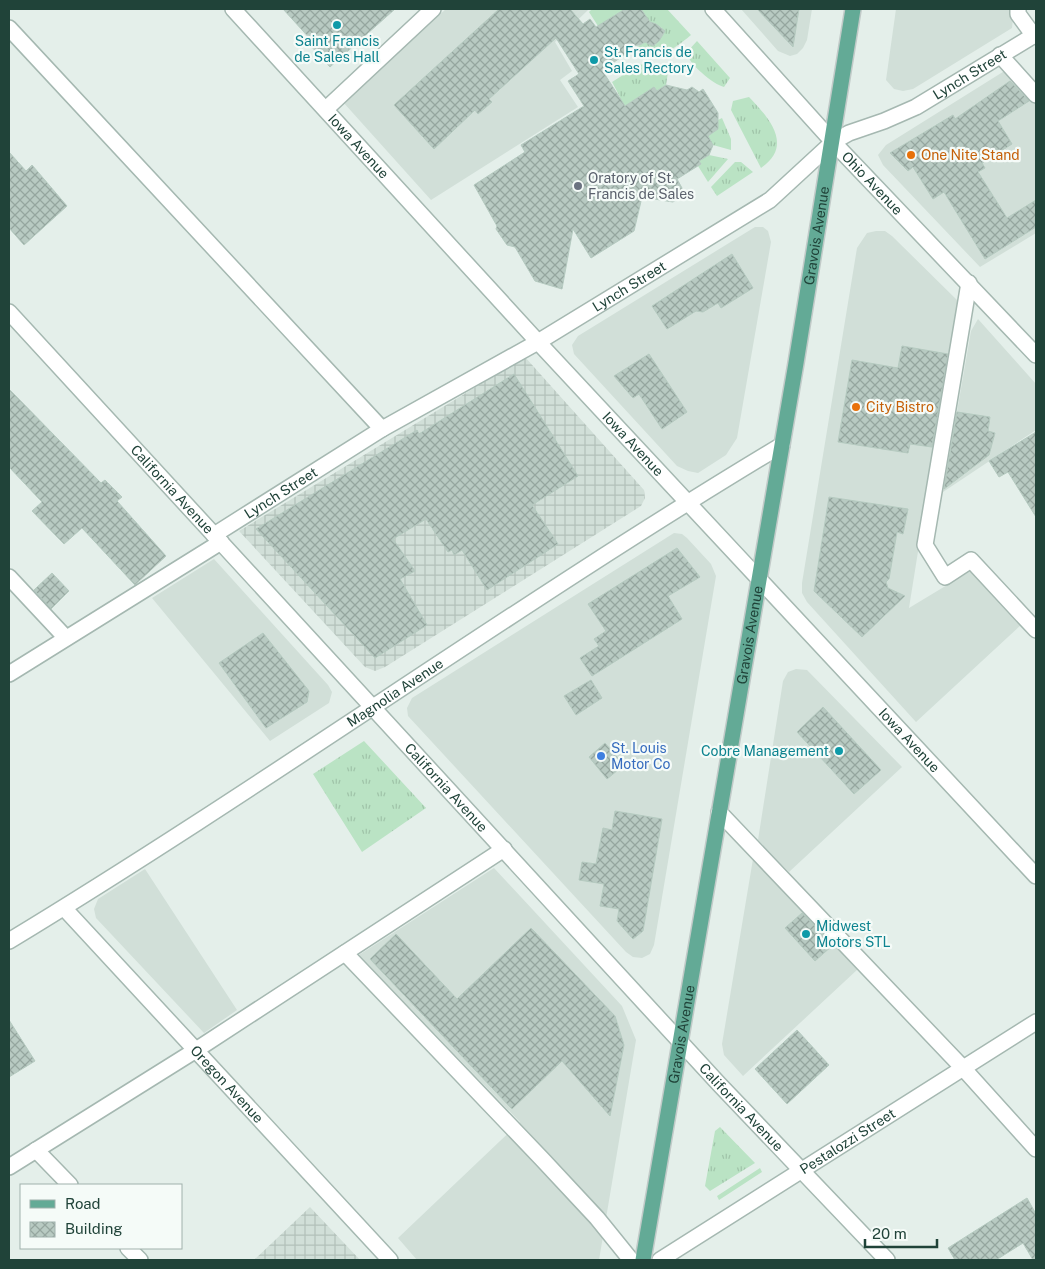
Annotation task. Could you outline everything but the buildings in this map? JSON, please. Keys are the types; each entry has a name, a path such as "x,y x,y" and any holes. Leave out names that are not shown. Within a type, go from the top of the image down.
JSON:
{"main road":[{"name":"Gravois Avenue","path":"642,1260 782,445 854,9"}],"street":[{"name":"Iowa Avenue","path":"233,9 538,342 1036,876"},
{"path":"326,109 433,9"},
{"name":"Ohio Avenue","path":"713,9 833,142 1036,355"},
{"path":"1018,9 1018,14 1035,35"},
{"path":"9,28 382,429"},
{"name":"Lynch Street","path":"9,674 218,539 382,429 538,342 770,200 833,142 849,133 916,107 1035,35"},
{"path":"1000,55 1036,95"},
{"path":"969,283 925,545 945,577 971,560 1036,630"},
{"name":"California Avenue","path":"9,312 801,1171 887,1260"},
{"name":"Magnolia Avenue","path":"9,941 64,908 374,708 689,502 782,445"},
{"path":"9,576 66,638"},
{"path":"719,812 963,1068 1036,1149"},
{"path":"9,1167 196,1050 504,849"},
{"name":"Oregon Avenue","path":"64,908 390,1260"},
{"path":"345,953 567,1185 631,1260"},
{"name":"Pestalozzi Street","path":"660,1260 1036,1022"},
{"path":"36,1150 69,1184"},
{"path":"129,1249 140,1260"}],"shaded area":[{"path":"446,9 588,10 555,42 572,71 560,80 578,107 431,200 343,102"},
{"path":"741,9 812,9 807,40 803,48 797,54 790,56 778,51"},
{"path":"896,9 1014,9 1012,28 913,89 903,91 894,89 886,80"},
{"path":"1006,70 1036,104 1036,233 980,267 883,165 878,155 886,145"},
{"path":"755,227 763,227 768,231 771,242 737,438 726,455 698,473 688,471 677,466 574,354 572,345 578,336"},
{"path":"885,231 892,236 958,301 909,608 972,570 1022,624 916,722 807,602 802,593 802,583 857,248 867,233"},
{"path":"978,319 1036,384 1036,430 943,492 971,331"},
{"path":"525,357 644,490 645,498 641,506 385,667 375,671 365,667 239,531"},
{"path":"674,533 682,534 687,538 711,564 716,576 654,945 650,954 642,958 633,957 626,952 408,716 407,708 412,698"},
{"path":"214,559 328,685 332,692 329,703 270,741 152,598"},
{"path":"796,669 807,670 902,767 789,872 758,840 783,681 788,672"},
{"path":"753,859 858,969 743,1076 724,1055 722,1044"},
{"path":"494,868 622,1006 636,1040 599,1260 417,1260 398,1238 520,1122 359,955"},
{"path":"145,869 237,1010 204,1033 96,918 94,909 98,899"},
{"path":"310,1207 360,1260 254,1260"}],"green space":[{"path":"592,9 625,9 598,26 589,12"},
{"path":"641,9 667,9 691,35 664,53 656,56 641,54 635,48 645,42 655,45 663,35 662,28 650,22"},
{"path":"697,41 730,78 724,87 701,73 688,56 687,52"},
{"path":"649,63 669,66 666,85 657,91 654,87 591,128 588,118 620,97 612,82 639,65"},
{"path":"749,97 770,123 777,141 776,150 771,159 761,168 731,110 733,101"},
{"path":"722,118 731,139 731,150 713,145 708,136 718,129 718,120"},
{"path":"709,155 728,159 708,182 698,166 701,164 699,161"},
{"path":"735,162 741,162 753,172 717,196 711,187"},
{"path":"364,741 426,808 362,852 313,774"},
{"path":"720,1127 755,1163 710,1191 705,1186 715,1131"},
{"path":"760,1168 762,1172 719,1200 717,1196"}],"place":[{"name":"Saint Francis de Sales Hall","path":"337,25"},
{"name":"St. Francis de Sales Rectory","path":"594,60"},
{"name":"One Nite Stand","path":"911,155"},
{"name":"Oratory of St. Francis de Sales","path":"578,186"},
{"name":"City Bistro","path":"856,407"},
{"name":"Cobre Management","path":"839,751"},
{"name":"St. Louis Motor Co","path":"601,756"},
{"name":"Midwest Motors STL","path":"806,934"}]}
